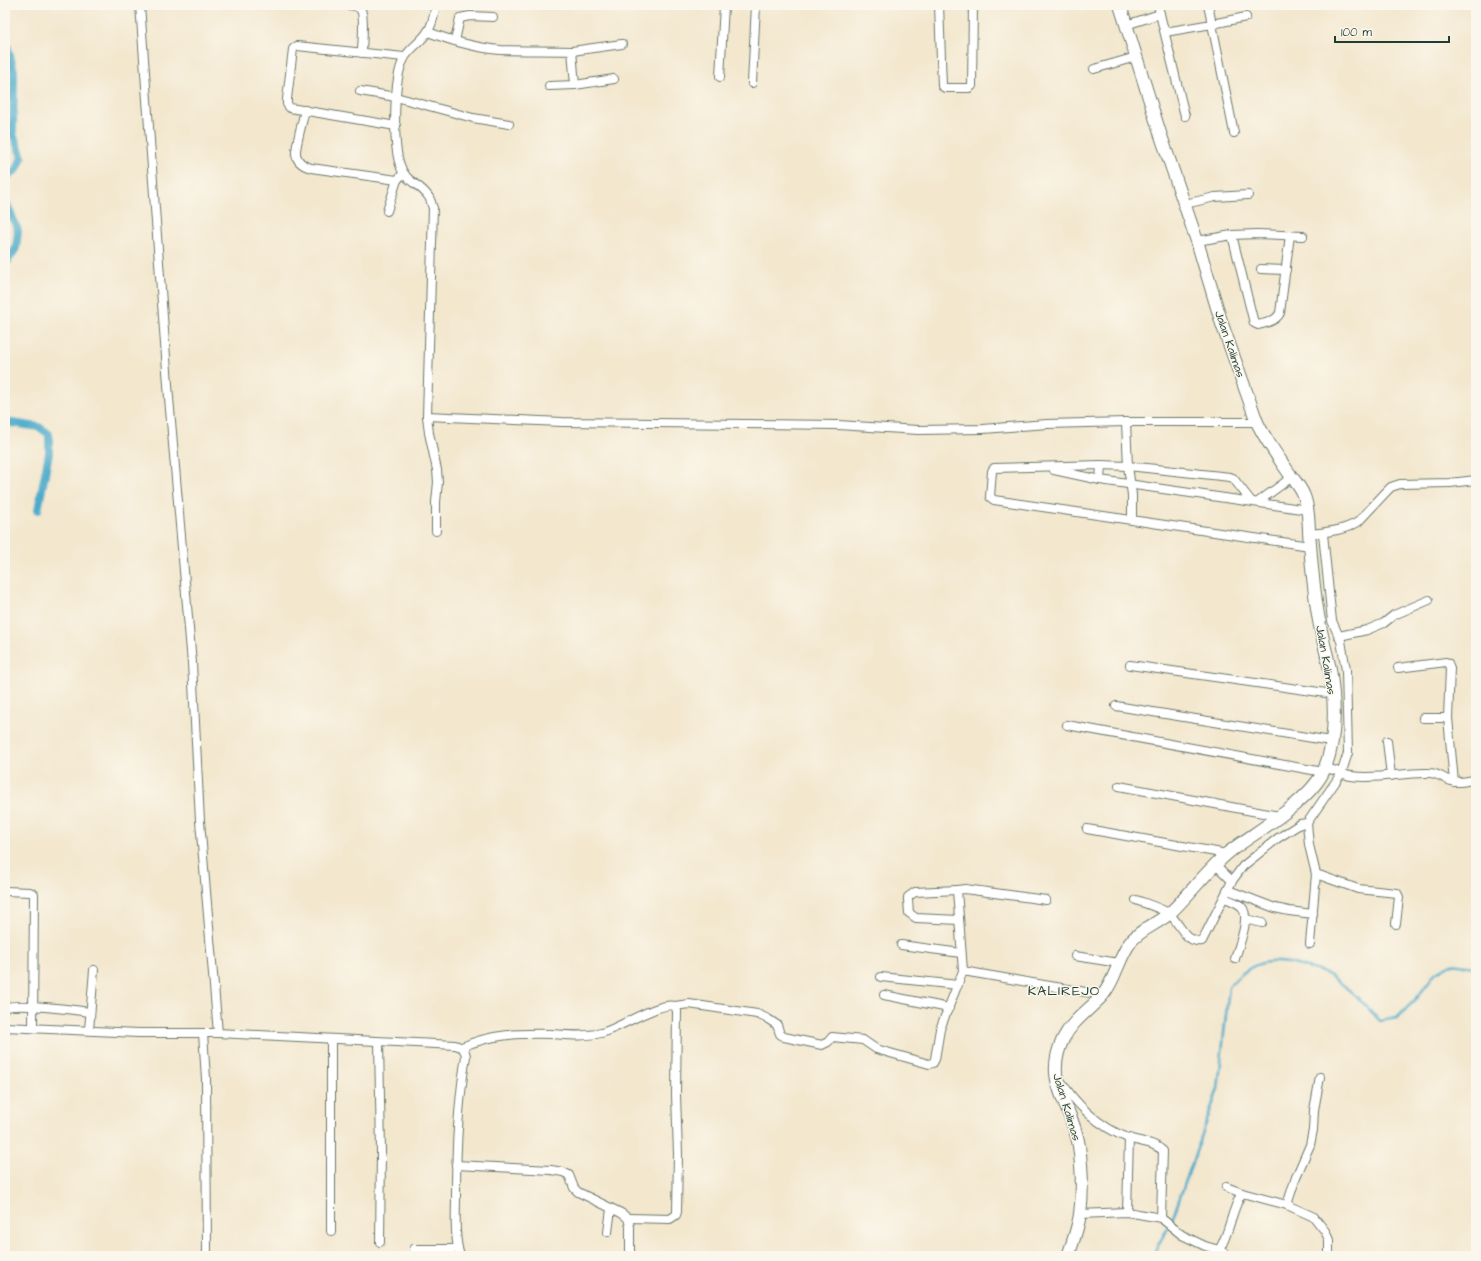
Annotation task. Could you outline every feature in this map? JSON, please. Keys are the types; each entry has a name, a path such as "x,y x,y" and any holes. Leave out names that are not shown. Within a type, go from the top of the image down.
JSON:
{"street":[{"path":"140,5 172,429 192,663 200,821 218,1033"},
{"path":"349,5 356,6 361,10 362,52"},
{"path":"387,211 400,177 396,126 396,97 400,68 404,58 428,32 432,24 436,5"},
{"path":"720,77 724,5"},
{"path":"752,83 756,5"},
{"path":"939,5 942,86 945,88 969,88 972,86 973,5"},
{"name":"Jalan Kalimas","path":"1068,1256 1080,1214 1081,1174 1079,1145 1055,1072 1057,1053 1064,1037 1076,1021 1103,995 1109,986 1125,950 1133,939 1144,930 1172,918 1227,854 1279,816 1331,771 1333,694 1330,668 1320,625 1315,536 1305,498 1300,487 1263,435 1257,422 1222,324 1198,241 1159,130 1120,5"},
{"path":"1158,5 1184,116"},
{"path":"1208,5 1234,133"},
{"path":"1126,24 1160,14"},
{"path":"455,41 460,18 470,16 493,17"},
{"path":"1165,32 1246,18"},
{"path":"428,32 473,46 501,50 572,51 622,44"},
{"path":"396,126 290,108 288,104 289,85 294,47 362,52 404,58"},
{"path":"572,51 575,85"},
{"path":"1094,69 1136,57"},
{"path":"549,86 575,85 614,79"},
{"path":"360,91 396,97 473,118 510,124"},
{"path":"305,110 296,152 298,160 303,166 400,177 428,196 433,215 427,416 429,434 438,470 436,531"},
{"path":"1185,204 1215,197 1248,195"},
{"path":"1198,241 1232,235 1257,234 1303,236"},
{"path":"1232,235 1255,324 1260,324 1278,317 1280,313 1290,235"},
{"path":"1261,269 1286,270"},
{"path":"427,416 562,422 838,425 918,430 983,429 1047,424 1126,422 1257,422"},
{"path":"1126,422 1132,519"},
{"path":"1100,480 1101,465"},
{"path":"1254,501 1233,478 1230,477 1128,466 1101,465 994,468 992,471 990,497 994,500 1132,519 1315,536 1346,528 1358,522 1391,487 1400,484 1450,483 1476,480"},
{"path":"1042,467 1100,480 1308,510"},
{"path":"1254,501 1292,477"},
{"path":"1310,944 1316,874 1309,845 1308,824 1331,771 1348,752 1346,670 1339,636 1332,621 1315,536"},
{"path":"1339,636 1366,630 1384,623 1394,615 1429,600"},
{"path":"1398,668 1448,663 1450,668 1448,718 1454,782"},
{"path":"1130,665 1333,694"},
{"path":"1116,706 1331,741"},
{"path":"1423,718 1448,718"},
{"path":"1067,725 1331,771 1352,777 1428,773 1437,774 1454,782 1465,782 1476,779"},
{"path":"1388,741 1391,776"},
{"path":"1119,786 1279,816"},
{"path":"1136,900 1172,918 1188,937 1198,942 1202,941 1232,881 1243,866 1278,838 1300,824 1308,824"},
{"path":"1087,829 1227,854"},
{"path":"1217,866 1232,881"},
{"path":"1316,874 1358,889 1397,893 1400,897 1396,924"},
{"path":"959,920 916,918 909,913 908,897 915,892 965,889 1046,900"},
{"path":"5,1027 140,1033 218,1033 455,1045 462,1047 472,1042 508,1034 586,1035 602,1033 646,1013 670,1005 675,1006 689,1004 757,1014 777,1025 780,1034 784,1037 819,1045 825,1044 832,1037 863,1040 876,1049 929,1064 933,1063 935,1058 940,1029 963,971 957,890"},
{"path":"1228,890 1275,908 1313,914"},
{"path":"5,891 30,892 34,894 33,1028"},
{"path":"1224,898 1241,906 1246,919 1234,960"},
{"path":"1246,919 1262,923"},
{"path":"900,945 961,953"},
{"path":"1075,956 1119,963"},
{"path":"89,1030 94,970"},
{"path":"963,971 1103,995"},
{"path":"881,977 958,985"},
{"path":"884,995 949,1008"},
{"path":"5,1008 10,1006 34,1006 90,1012"},
{"path":"456,1165 551,1170 563,1172 569,1174 574,1188 578,1192 621,1213 628,1218 670,1219 676,1216 678,1154 676,1095 677,1011 675,1006"},
{"path":"203,1033 206,1079 207,1256"},
{"path":"331,1039 331,1231"},
{"path":"379,1042 381,1152 380,1242"},
{"path":"414,1249 459,1252 456,1232 456,1165 460,1095 466,1056 462,1047"},
{"path":"1055,1072 1075,1100 1096,1120 1129,1138 1156,1146 1163,1151 1162,1219"},
{"path":"1287,1205 1296,1177 1310,1145 1320,1077"},
{"path":"1126,1212 1129,1138"},
{"path":"1226,1187 1242,1193 1287,1205 1314,1217 1325,1231 1328,1240 1329,1256"},
{"path":"1219,1250 1242,1193"},
{"path":"608,1232 611,1209"},
{"path":"1080,1214 1126,1212 1162,1219 1182,1235 1205,1246 1219,1250 1228,1256"},
{"path":"628,1218 630,1227 630,1256"}],"waterway":[{"path":"5,38 14,71 13,134 22,157 17,169 5,178"},
{"path":"5,199 18,231 16,248 5,265"},
{"path":"5,422 39,427 49,434 49,453 38,510"},
{"path":"1152,1256 1172,1220 1218,1089 1229,987 1238,977 1255,965 1264,962 1284,962 1320,971 1331,976 1345,986 1380,1021 1397,1018 1417,998 1435,973 1451,964 1476,967"}],"district":[{"name":"KALIREJO","path":"1064,990"}]}
